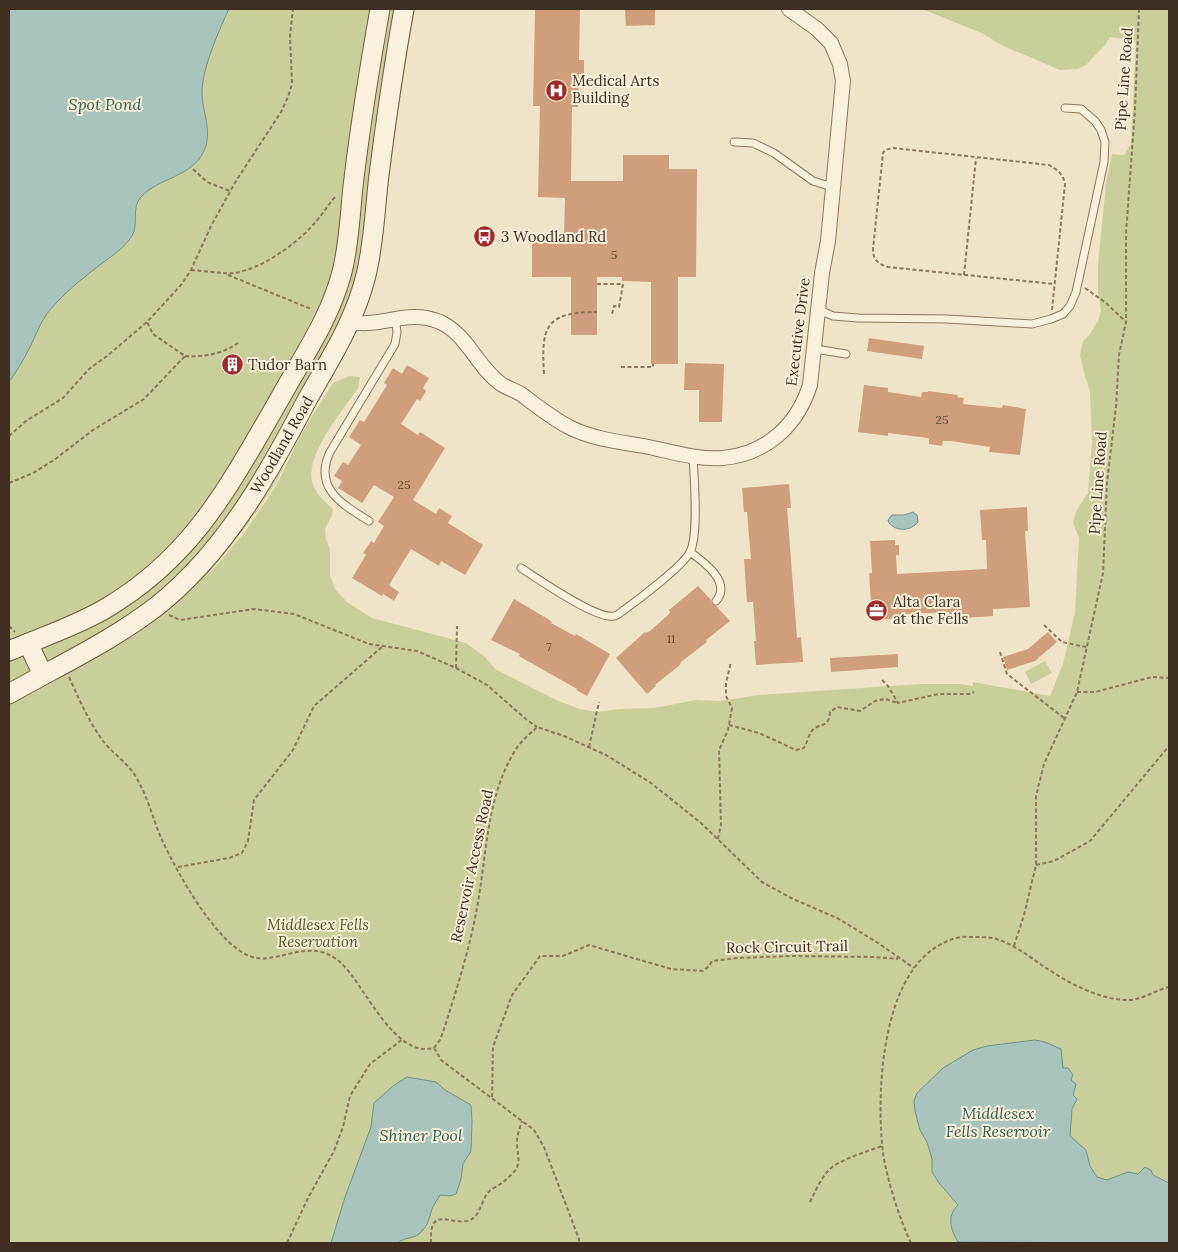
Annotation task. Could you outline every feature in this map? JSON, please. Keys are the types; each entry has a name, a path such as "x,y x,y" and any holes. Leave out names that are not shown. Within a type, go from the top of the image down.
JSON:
{"main road":[{"name":"Woodland Road","path":"9,694 115,634 157,606 173,592 215,549 253,496 284,444 338,319 336,290 343,269 354,180 380,9"},
{"name":"Woodland Road","path":"9,651 85,620 122,598 165,565 189,541 218,502 316,337 338,319 362,288 370,254 381,159 404,9"},
{"path":"28,644 43,675"}],"street":[{"name":"Executive Drive","path":"338,319 370,323 411,316 425,317 446,326 462,338 493,377 502,384 538,409 572,428 593,436 693,456 722,458 750,453 774,440 790,425 805,400 810,385 822,273 828,242 843,92 840,64 835,50 826,37 789,9"}],"lane":[{"path":"819,310 833,316 858,318 952,319 1026,324 1051,319 1066,312 1074,299 1104,162 1105,142 1101,130 1095,121 1081,109 1065,108"},
{"path":"734,142 753,143 774,153 813,181 832,187"},
{"path":"369,521 339,501 332,494 324,474 325,465 330,452 395,344 397,332 395,318"},
{"path":"815,349 846,354"},
{"path":"521,568 582,606 602,615 614,616 637,600 679,564 690,552 696,498 693,456"},
{"path":"690,552 717,576 721,591 716,601"}],"path":[{"path":"9,436 26,421 63,398 89,369 147,322 181,285 191,270 210,226 230,191 281,112 291,90 290,36 293,9"},
{"name":"Pipe Line Road","path":"1014,946 1024,916 1036,865 1036,796 1044,764 1077,692 1103,573 1107,483 1116,406 1119,356 1126,322 1126,233 1135,109 1139,9"},
{"path":"1051,319 1065,184 1059,172 1048,166 893,148 885,150 881,165 873,249 873,255 880,265 1054,284"},
{"path":"964,275 976,157"},
{"path":"193,169 207,182 230,191"},
{"path":"191,270 230,274 241,272 279,254 312,227 329,204 354,180"},
{"path":"223,273 338,319"},
{"path":"597,284 623,283 619,307 614,306 612,314"},
{"path":"1088,291 1126,322"},
{"path":"544,374 543,341 546,332 556,320 571,314 597,312"},
{"path":"147,322 153,334 185,356 210,356 229,349 238,343"},
{"path":"9,483 33,473 54,460 93,430 144,399 185,356"},
{"path":"621,367 653,367 653,364"},
{"path":"167,614 180,620 254,609 294,614 369,644 417,651 456,668 487,685 537,727 589,746 651,783 683,807 762,882 791,898 839,919 914,968"},
{"path":"1044,625 1062,642 1086,647"},
{"path":"456,668 457,626"},
{"path":"176,867 229,858 242,853 248,841 254,800 293,750 314,706 383,646"},
{"path":"1000,652 1007,674 1064,718"},
{"path":"718,839 721,824 719,750 729,725 732,708 726,696 726,683 731,662"},
{"path":"63,663 84,711 104,741 136,776 176,867 207,916 234,946 256,958 277,957 308,950 327,954 335,958 353,976 382,1020 404,1039 422,1048 434,1048 441,1060 534,1130 544,1147 579,1238 579,1243"},
{"path":"1077,692 1095,692 1152,677 1169,678"},
{"path":"882,680 898,703"},
{"path":"729,725 759,733 796,750 804,748 811,732 825,724 830,719 830,712 837,707 860,711 876,701 885,699 898,703 938,694 969,694 974,692"},
{"path":"589,746 599,702"},
{"name":"Reservoir Access Road","path":"434,1048 440,1040 454,999 477,910 484,850 496,794 517,748 537,727"},
{"path":"1036,865 1054,860 1090,841 1169,746"},
{"path":"911,1243 894,1195 882,1146 880,1085 892,1016 899,994 914,968 928,952 950,939 968,936 993,938 1014,946 1050,970 1082,988 1104,996 1128,1001 1169,987"},
{"name":"Rock Circuit Trail","path":"492,1097 493,1047 512,995 540,956 563,956 590,945 671,969 703,971 712,961 737,958 847,957 900,960"},
{"path":"287,1243 308,1198 334,1151 343,1127 350,1096 370,1064 404,1039"},
{"path":"431,1243 432,1230 436,1222 440,1219 470,1220 478,1214 488,1192 501,1184 516,1170 520,1160 517,1140 522,1121"},
{"path":"810,1202 829,1169 859,1154 882,1146"}],"green space":[{"name":"Middlesex Fells Reservation","path":"9,9 415,9 404,73 380,257 368,303 350,343 297,437 278,478 244,529 206,576 244,533 268,498 278,482 302,432 333,383 350,376 360,377 358,388 320,445 312,470 312,481 315,490 333,509 325,529 326,540 330,549 330,575 335,589 347,602 372,618 466,643 485,657 495,669 554,699 579,709 598,712 654,708 696,700 720,701 759,695 920,684 960,684 973,686 973,682 1050,696 1063,664 1075,612 1079,538 1073,523 1076,511 1088,493 1092,442 1090,391 1080,355 1083,341 1098,321 1101,311 1098,293 1098,265 1106,184 1112,154 1124,155 1131,144 1136,41 1110,37 1086,65 1078,69 1060,70 1001,45 984,34 922,9 1169,9 1169,1243 9,1243"},
{"path":"1045,661 1052,673 1031,684 1025,672"}],"water":[{"name":"Spot Pond","path":"9,9 229,9 212,50 203,83 202,99 207,129 204,151 191,167 148,190 141,197 136,206 135,227 132,236 122,248 74,286 50,310 9,382"},
{"path":"913,512 917,515 918,522 908,529 896,528 889,523 888,520 892,515 904,515"},
{"name":"Middlesex Fells Reservoir","path":"1035,1040 1061,1049 1063,1068 1068,1068 1073,1075 1071,1080 1076,1084 1073,1095 1077,1099 1072,1109 1070,1136 1086,1150 1090,1166 1097,1177 1107,1180 1128,1172 1138,1174 1145,1167 1151,1170 1153,1175 1169,1183 1169,1243 958,1242 953,1233 951,1219 958,1205 932,1172 932,1159 927,1142 920,1130 915,1111 914,1101 917,1093 943,1068 973,1050 987,1046"},
{"name":"Shiner Pool","path":"407,1077 436,1082 445,1090 471,1105 471,1151 463,1164 456,1194 450,1196 440,1195 426,1225 417,1236 398,1243 331,1243 345,1197 371,1127 374,1103 393,1086"}],"building":[{"path":"535,9 580,9 579,60 584,60 584,75 579,74 578,107 572,107 571,181 623,181 623,155 669,155 669,169 697,169 696,277 678,277 678,364 651,364 651,282 622,281 622,277 597,277 597,335 571,335 571,277 532,277 532,234 564,234 565,198 538,197 540,106 533,106"},
{"path":"625,9 655,9 655,25 626,26"},
{"path":"869,338 924,346 922,359 867,351"},
{"name":"Tudor Barn","path":"229,354 242,359 235,376 222,371"},
{"path":"685,363 724,364 722,422 699,422 699,390 684,390"},
{"path":"407,365 429,378 423,388 426,391 420,401 417,399 401,424 418,435 420,432 445,448 413,500 436,514 439,508 452,516 448,523 483,545 465,575 441,561 439,566 411,549 389,585 399,592 394,601 352,578 366,555 363,553 371,541 374,543 384,526 378,522 394,497 374,485 362,503 338,488 342,481 334,476 343,462 348,465 361,445 349,437 360,420 364,422 387,385 384,383 393,368 402,374"},
{"path":"864,385 888,388 888,392 921,397 922,392 928,391 958,395 957,397 964,398 963,404 1002,408 1003,405 1026,409 1020,455 989,452 990,447 951,441 943,441 942,446 929,444 928,438 888,433 888,436 858,432"},
{"path":"789,484 791,508 787,508 797,638 801,637 803,662 756,665 753,602 747,602 744,559 751,559 747,512 744,512 742,488"},
{"path":"1027,507 1028,531 1025,531 1030,607 993,609 993,616 950,619 949,612 904,614 904,618 872,620 869,573 872,573 870,541 895,540 895,545 899,545 899,555 896,555 897,574 987,569 986,540 982,540 980,510"},
{"path":"698,586 711,600 712,604 730,621 706,640 707,642 681,662 647,694 616,658 645,632 650,631 668,615 669,610"},
{"path":"514,599 548,619 551,623 575,636 576,634 610,654 587,696 519,656 520,654 491,640"},
{"path":"1048,632 1057,642 1035,661 1007,670 1003,657 1028,649"},
{"path":"898,654 898,667 831,672 830,658"}],"place":[{"name":"Medical Arts Building","path":"556,90"},
{"name":"3 Woodland Rd","path":"485,237"},
{"name":"Tudor Barn","path":"232,365"},
{"name":"Alta Clara at the Fells","path":"877,611"}]}
